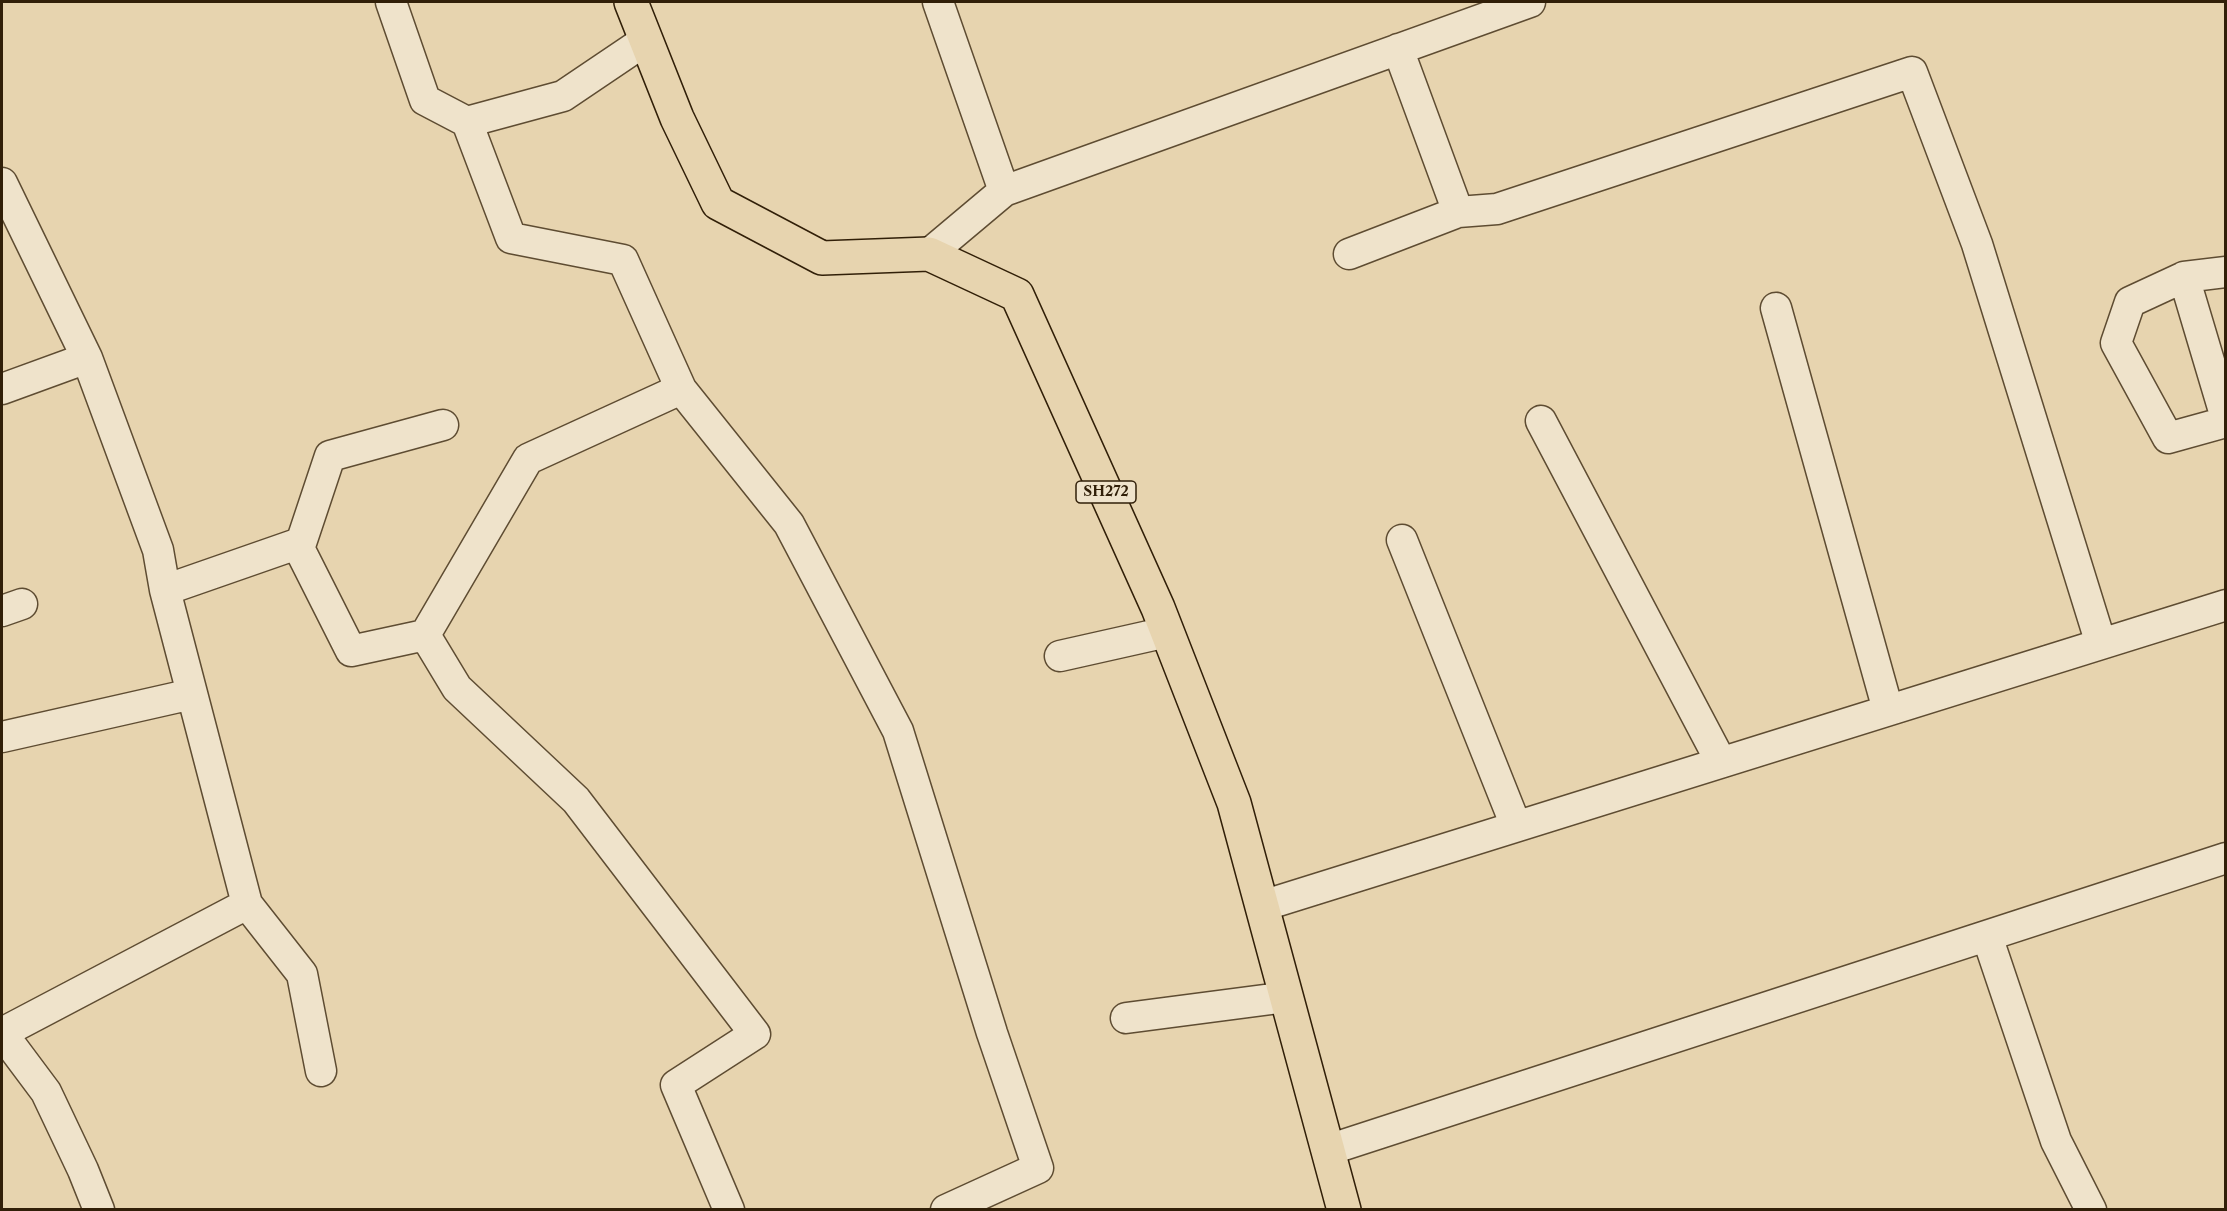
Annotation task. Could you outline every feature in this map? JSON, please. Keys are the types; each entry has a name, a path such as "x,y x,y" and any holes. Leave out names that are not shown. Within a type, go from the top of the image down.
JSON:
{"main road":[{"name":"SH272","path":"637,4 646,40 677,118 718,203 822,258 929,254 1017,295 1167,632 1234,803 1344,1209"}],"street":[{"path":"391,2 425,100 467,122 511,238 623,260 681,389 789,524 898,731 992,1033 1038,1168 946,1209"},
{"path":"938,2 1004,191"},
{"path":"929,254 1004,191 1530,2"},
{"path":"467,122 563,96 646,40"},
{"path":"1398,49 1458,212"},
{"path":"1350,254 1458,212 1497,209 1912,72 1977,244 2101,644"},
{"path":"2,183 87,358 158,550 165,590 247,904 302,975 321,1071"},
{"path":"2184,277 2226,420 2168,438 2116,343 2130,302 2184,277 2226,272"},
{"path":"1776,308 1888,710"},
{"path":"2,389 87,358"},
{"path":"165,590 297,544 351,651 425,635 528,459 681,389"},
{"path":"1541,421 1721,762"},
{"path":"299,549 330,456 443,425"},
{"path":"1401,540 1516,826"},
{"path":"1262,906 2226,604"},
{"path":"1060,656 1167,632"},
{"path":"425,635 457,688 576,800 755,1034 676,1085 729,1209"},
{"path":"2,737 192,694"},
{"path":"1328,1150 2226,858"},
{"path":"99,1209 84,1170 45,1092 2,1033 247,904"},
{"path":"1987,936 2056,1141 2091,1209"},
{"path":"1126,1018 1287,997"}]}
